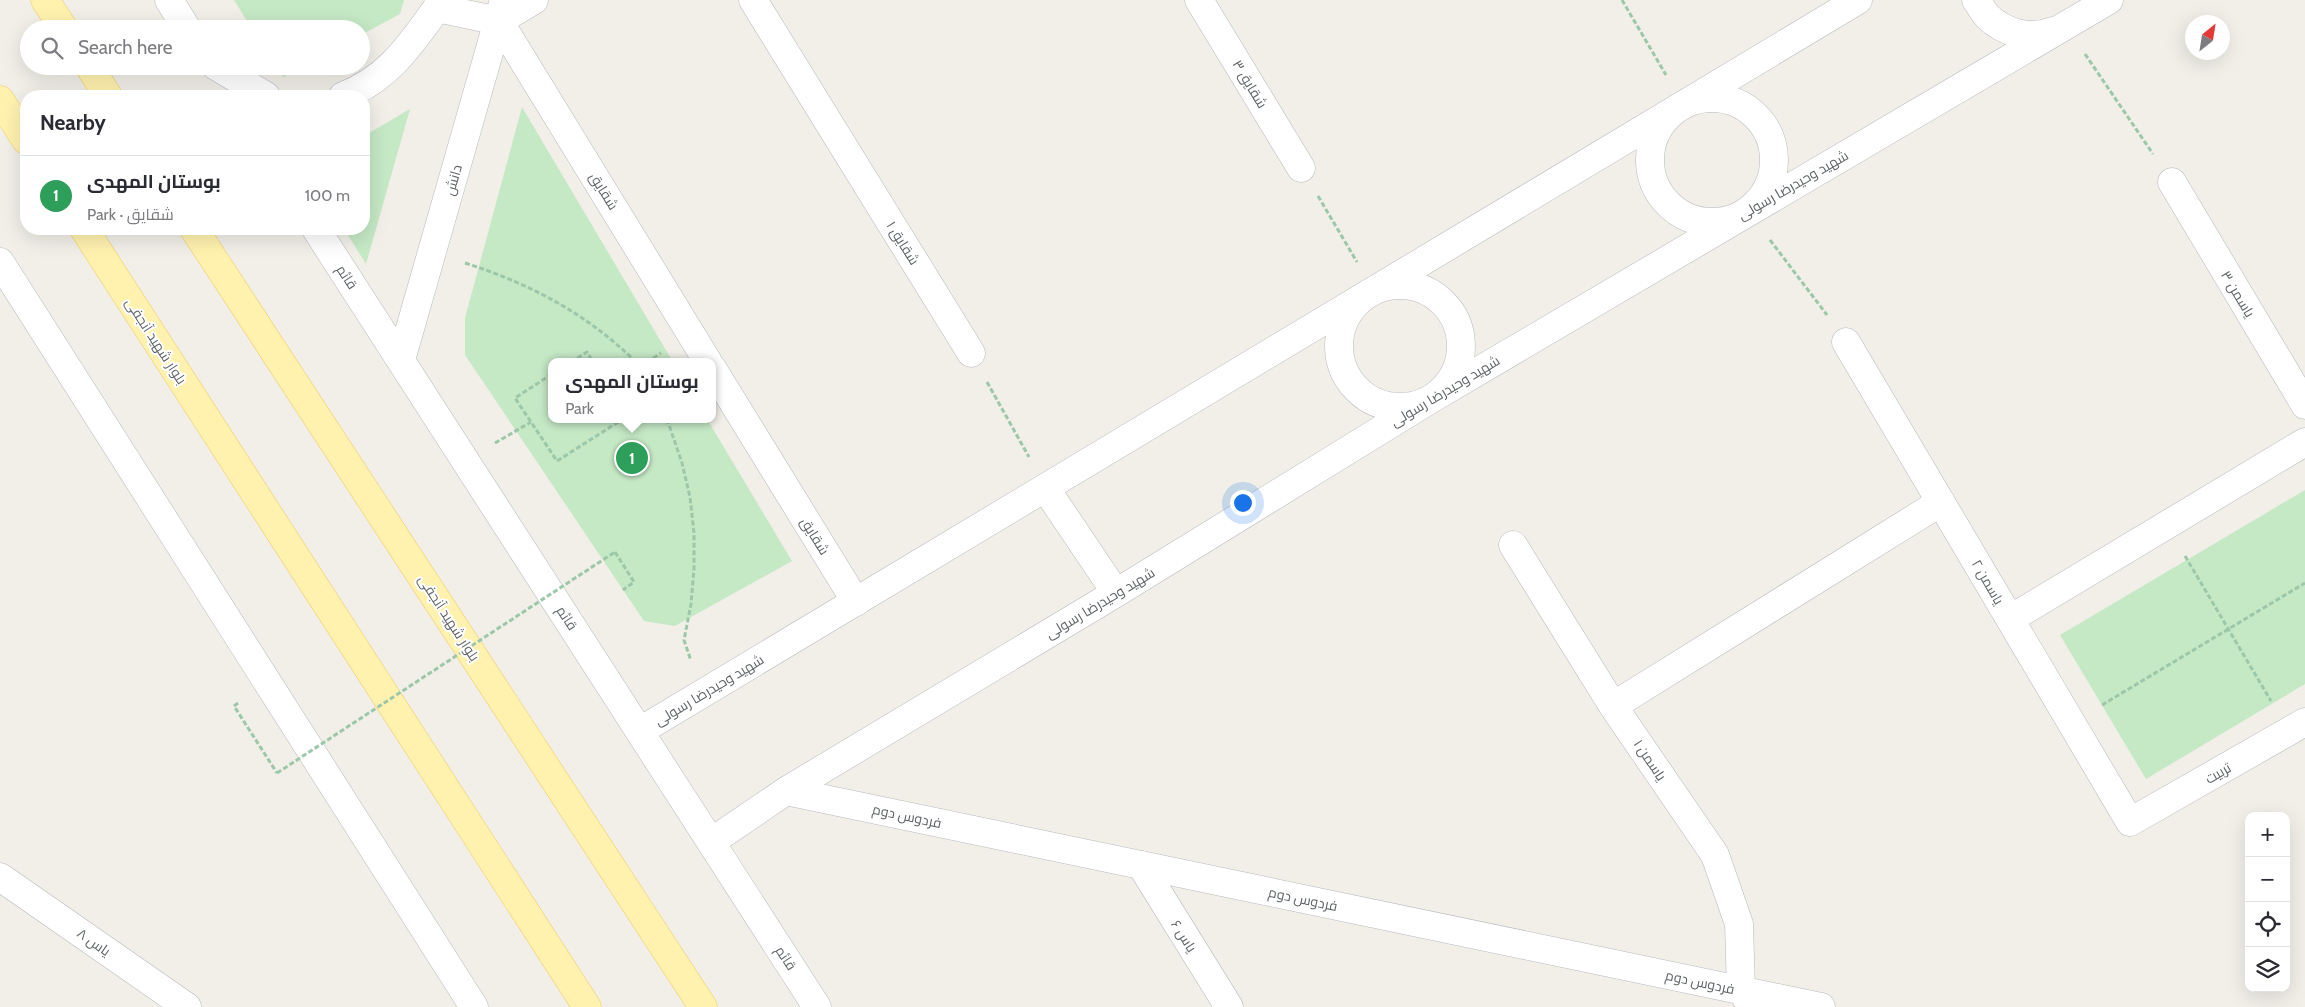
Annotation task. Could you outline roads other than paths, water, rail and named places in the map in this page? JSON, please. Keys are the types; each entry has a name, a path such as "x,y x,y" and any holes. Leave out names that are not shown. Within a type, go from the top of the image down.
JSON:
{"main road":[{"path":"45,0 58,20"},
{"path":"94,75 104,90"},
{"path":"0,100 20,131"},
{"name":"بلوار شهید آنجفی","path":"88,235 588,1007"},
{"name":"بلوار شهید آنجفی","path":"198,235 702,1007"}],"street":[{"path":"169,0 181,20"},
{"path":"358,90 402,56 438,4 501,11 534,0"},
{"name":"شقایق ۱","path":"753,0 970,353"},
{"name":"شقایق ۳","path":"1199,0 1300,168"},
{"name":"شهید وحیدرضا رسولی","path":"640,731 1858,0"},
{"path":"1976,0 1992,20 2004,28 2025,35 2046,34 2066,26 2082,12 2090,0"},
{"name":"شهید وحیدرضا رسولی","path":"711,842 786,791 1116,593 1431,399 2109,0"},
{"name":"دانش","path":"401,360 501,11"},
{"name":"شقایق","path":"501,11 706,358"},
{"path":"217,75 227,90"},
{"path":"231,75 256,90"},
{"path":"1703,98 1724,99 1737,103 1759,120 1770,137 1775,157 1772,178 1764,196 1749,211 1730,220 1710,223 1690,219 1672,208 1658,193 1650,173 1649,153 1655,134 1666,116 1683,104 1703,98"},
{"name":"یاسمن ۳","path":"2172,182 2305,405"},
{"name":"قائم","path":"320,235 817,1007"},
{"path":"0,262 473,1006"},
{"path":"1394,285 1415,286 1434,295 1449,308 1459,327 1462,348 1458,368 1447,386 1431,399 1413,406 1393,407 1374,402 1358,390 1346,375 1340,356 1340,336 1346,318 1358,302 1374,290 1394,285"},
{"name":"یاسمن ۲","path":"1846,342 2130,822"},
{"name":"شقایق","path":"716,374 856,602"},
{"path":"2010,619 2305,442"},
{"path":"1046,489 1116,593"},
{"path":"1613,706 1941,502"},
{"name":"یاسمن ۱","path":"1514,545 1613,706 1715,855 1739,924 1746,999"},
{"name":"تربیت","path":"2130,822 2297,727"},
{"name":"فردوس دوم","path":"786,791 1140,865 1746,999 1821,1007"},
{"name":"یاس ۶","path":"1140,865 1229,1007"},
{"name":"یاس ۸","path":"0,877 187,1007"}],"place":[{"name":"بوستان المهدی","path":"632,458"}]}
